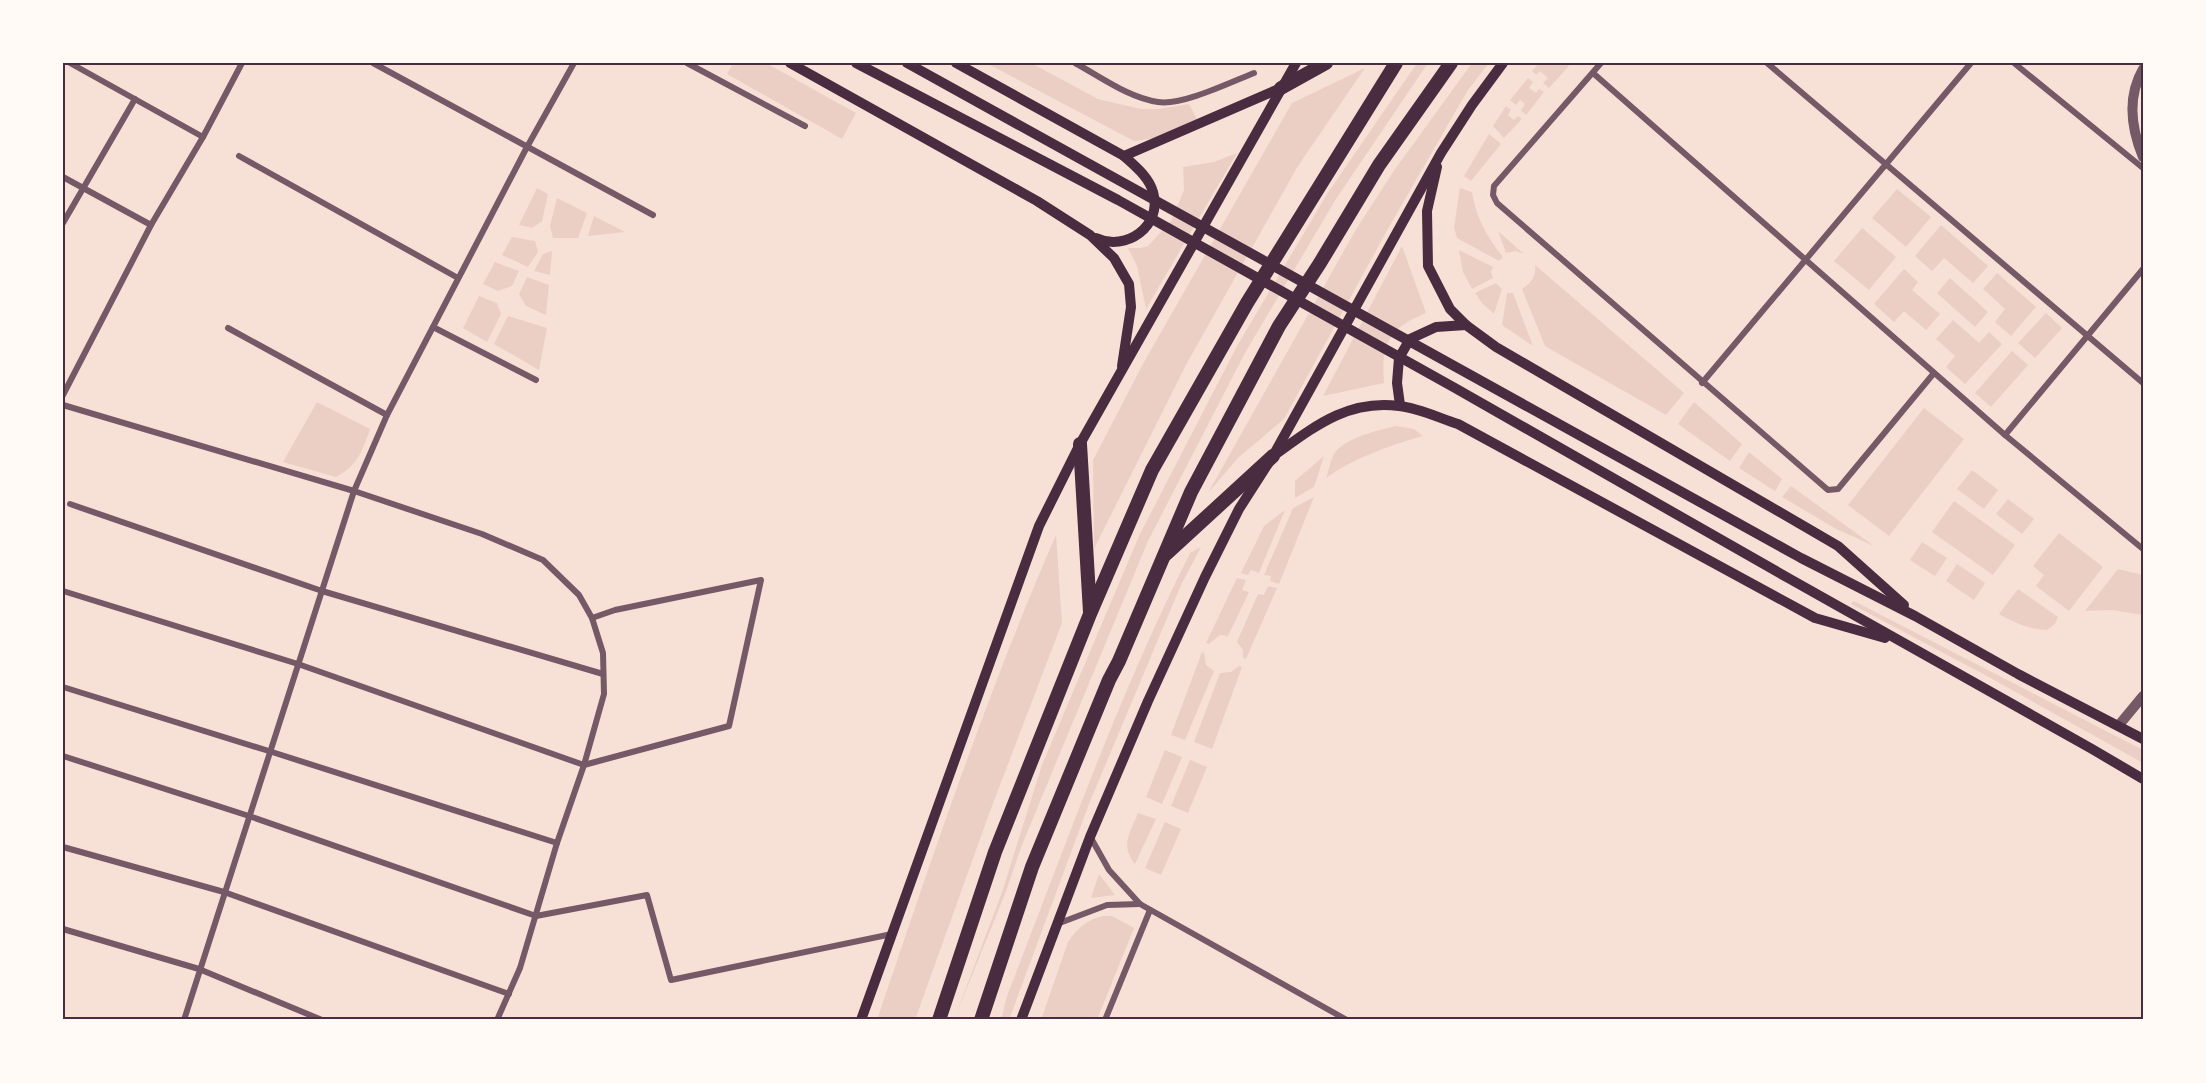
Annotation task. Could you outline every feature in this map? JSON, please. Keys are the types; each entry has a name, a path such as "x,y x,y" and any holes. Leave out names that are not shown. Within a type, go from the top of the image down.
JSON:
{"highway":[{"path":"1281,88 1326,63"},
{"path":"939,1020 995,852 1090,614 1152,470 1247,303 1396,63"},
{"path":"981,1020 1032,867 1109,680 1119,662 1191,492 1279,326 1379,165 1451,63"},
{"path":"1080,444 1090,614"},
{"path":"1163,557 1274,456"}],"main road":[{"path":"790,63 1037,201 1103,242 1117,243 1131,239 1142,232 1151,220 1154,192 1148,179 1124,156 956,63"},
{"path":"856,63 1118,200 1455,388 2143,779"},
{"path":"907,63 1801,558 1915,616 2018,674 2143,739"},
{"path":"861,1020 1039,526 1080,444 1296,63"},
{"path":"1021,1020 1055,924 1090,837 1148,702 1239,509 1274,456 1441,153 1503,63"},
{"path":"1124,156 1281,88"},
{"path":"1441,153 1427,211 1428,266 1450,309 1466,325 1497,347 1838,546 1915,616"},
{"path":"1090,235 1114,258 1129,284 1131,307 1121,373"},
{"path":"1400,405 1397,382 1399,358 1410,339 1436,327 1466,325"},
{"path":"1274,456 1320,422 1356,407 1400,405 1458,424 1815,618 1902,643"}],"street":[{"path":"70,63 203,137"},
{"path":"63,395 151,225 203,137 242,63"},
{"path":"373,63 653,215"},
{"path":"184,1020 354,491 387,415 527,147 574,63"},
{"path":"687,63 805,126"},
{"path":"1601,63 1494,186 1492,195 1497,204 1828,490 1838,489 1934,373"},
{"path":"1767,63 2143,383"},
{"path":"1702,383 1971,63"},
{"path":"2014,63 2143,168"},
{"path":"1077,64 1140,98 1159,103 1175,102 1254,73"},
{"path":"2143,69 2135,84 2133,115 2135,135 2143,157"},
{"path":"1593,73 2004,435 2143,549"},
{"path":"63,223 135,99"},
{"path":"239,156 458,278"},
{"path":"63,177 151,225"},
{"path":"2004,435 2143,269"},
{"path":"433,327 536,380"},
{"path":"228,328 387,415"},
{"path":"63,405 354,491 482,534 543,560 579,595 592,618 603,653 604,694 520,968 497,1020"},
{"path":"70,504 322,591 603,674"},
{"path":"63,591 298,664 584,765 729,726 761,580 615,610 592,618"},
{"path":"63,687 557,843"},
{"path":"2119,725 2143,696"},
{"path":"63,756 249,816 536,916 647,895 671,980 892,934"},
{"path":"1090,837 1109,870 1140,904 1347,1020"},
{"path":"63,847 224,892 509,994"},
{"path":"1055,924 1107,905 1140,904"},
{"path":"1105,1020 1150,910"},
{"path":"63,929 199,969 322,1020"}],"shaded area":[{"path":"733,63 766,63 856,113 842,139 727,74"},
{"path":"986,63 1031,63 1098,99 1141,109 1159,109 1189,104 1197,119 1157,138 1134,141"},
{"path":"1417,63 1428,63 1336,199 1245,353 1148,541 1022,845 1005,894 954,1020 1002,892 1042,765 1139,536 1236,348 1327,194"},
{"path":"1472,63 1489,63 1468,90 1389,227 1284,419 1239,457 1208,493 1355,231 1393,172"},
{"path":"1539,63 1559,65 1565,63 1569,66 1549,88 1543,83 1548,78 1540,71 1536,75 1532,71"},
{"path":"1365,68 1298,166 1187,363 1094,549 1093,460 1144,362 1292,103"},
{"path":"1528,78 1533,82 1529,88 1536,93 1539,89 1544,92 1526,115 1521,110 1525,104 1520,100 1516,105 1510,100"},
{"path":"1506,106 1511,110 1508,115 1514,120 1518,116 1522,119 1504,138 1493,126"},
{"path":"1489,134 1501,144 1471,181 1464,176"},
{"path":"1237,153 1146,309 1137,266 1128,248 1148,246 1171,221 1184,190 1183,167 1214,162"},
{"path":"537,188 548,194 542,221 532,228 519,225"},
{"path":"1460,188 1472,192 1483,227 1503,257 1499,261 1457,238 1454,227"},
{"path":"1897,189 1931,217 1906,247 1872,218"},
{"path":"557,198 587,213 578,238 553,238 550,226"},
{"path":"594,216 625,232 588,236"},
{"path":"1941,225 1988,266 1973,283 1944,258 1932,271 1915,256"},
{"path":"1862,228 1896,257 1869,290 1834,261"},
{"path":"1498,231 1524,254 1516,251 1506,253"},
{"path":"512,237 535,241 538,252 528,267 502,255"},
{"path":"1402,246 1426,313 1403,325 1390,339 1384,358 1384,383 1323,396"},
{"path":"1459,250 1493,267 1491,272 1493,278 1472,289 1463,272"},
{"path":"552,251 550,275 534,271 543,254"},
{"path":"495,262 519,271 512,286 498,291 483,284"},
{"path":"1535,265 1684,393 1666,415 1545,346 1522,289 1532,279"},
{"path":"1904,269 1918,282 1912,290 1940,314 1926,330 1904,311 1894,322 1874,304"},
{"path":"1997,273 2036,307 2011,336 1995,322 2005,309 1983,289"},
{"path":"527,277 549,285 546,315 526,306 519,294"},
{"path":"1950,278 1988,312 1975,327 1937,293"},
{"path":"1496,283 1502,289 1494,314 1475,293"},
{"path":"1507,293 1513,293 1533,346 1502,325"},
{"path":"479,296 497,303 501,314 487,342 463,328"},
{"path":"2046,313 2062,328 2035,358 2018,343"},
{"path":"508,316 547,328 539,370 494,344"},
{"path":"1953,320 1979,343 1989,332 2002,344 1965,384 1946,367 1955,356 1936,339"},
{"path":"2012,351 2028,365 1991,407 1975,393"},
{"path":"317,402 370,429 354,463 336,477 283,462"},
{"path":"1694,402 1742,444 1730,461 1678,424"},
{"path":"1924,408 1964,439 1889,536 1848,505"},
{"path":"1396,426 1414,429 1423,436 1373,453 1326,478 1334,454 1345,443"},
{"path":"1749,452 1782,479 1775,491 1739,468"},
{"path":"1324,456 1314,487 1295,498 1295,481"},
{"path":"1972,470 1998,490 1984,509 1957,489"},
{"path":"1791,486 1874,546 1836,529 1782,497"},
{"path":"1314,497 1279,584 1270,581 1271,576 1264,575 1293,508"},
{"path":"2008,499 2034,519 2022,534 1996,514"},
{"path":"1954,501 2015,545 1993,575 1932,532"},
{"path":"1285,510 1259,573 1251,570 1248,575 1241,573 1264,526"},
{"path":"2059,533 2103,567 2069,611 2036,586 2044,575 2033,566"},
{"path":"1056,535 1062,623 989,814 915,1020 877,1020 984,715"},
{"path":"1922,542 1947,558 1935,576 1910,560"},
{"path":"1201,547 1181,585 1089,804 1009,1020 1001,1020 1007,996 1071,828 1139,662 1190,553"},
{"path":"1957,564 1985,583 1974,600 1946,581"},
{"path":"2118,569 2143,575 2143,615 2112,610 2085,611"},
{"path":"1237,578 1246,580 1242,590 1249,592 1228,636 1220,635 1209,644 1206,643"},
{"path":"1268,586 1277,588 1246,659 1243,658 1243,650 1237,642 1258,594 1264,595"},
{"path":"2018,589 2058,617 2055,624 2047,630 2034,628 2016,623 1999,614"},
{"path":"1854,601 2143,750 2143,763 1851,604"},
{"path":"1202,652 1206,665 1214,671 1185,740 1171,735"},
{"path":"1239,666 1242,667 1212,749 1194,742 1220,673 1231,672"},
{"path":"1165,750 1182,757 1162,804 1146,797"},
{"path":"1190,760 1207,767 1188,813 1171,806"},
{"path":"1138,813 1156,819 1135,864 1130,857 1127,845"},
{"path":"1165,822 1181,829 1161,875 1145,868"},
{"path":"1099,874 1115,895 1091,898"},
{"path":"1104,916 1112,916 1134,928 1097,1020 1041,1020 1068,942 1083,925"}]}
